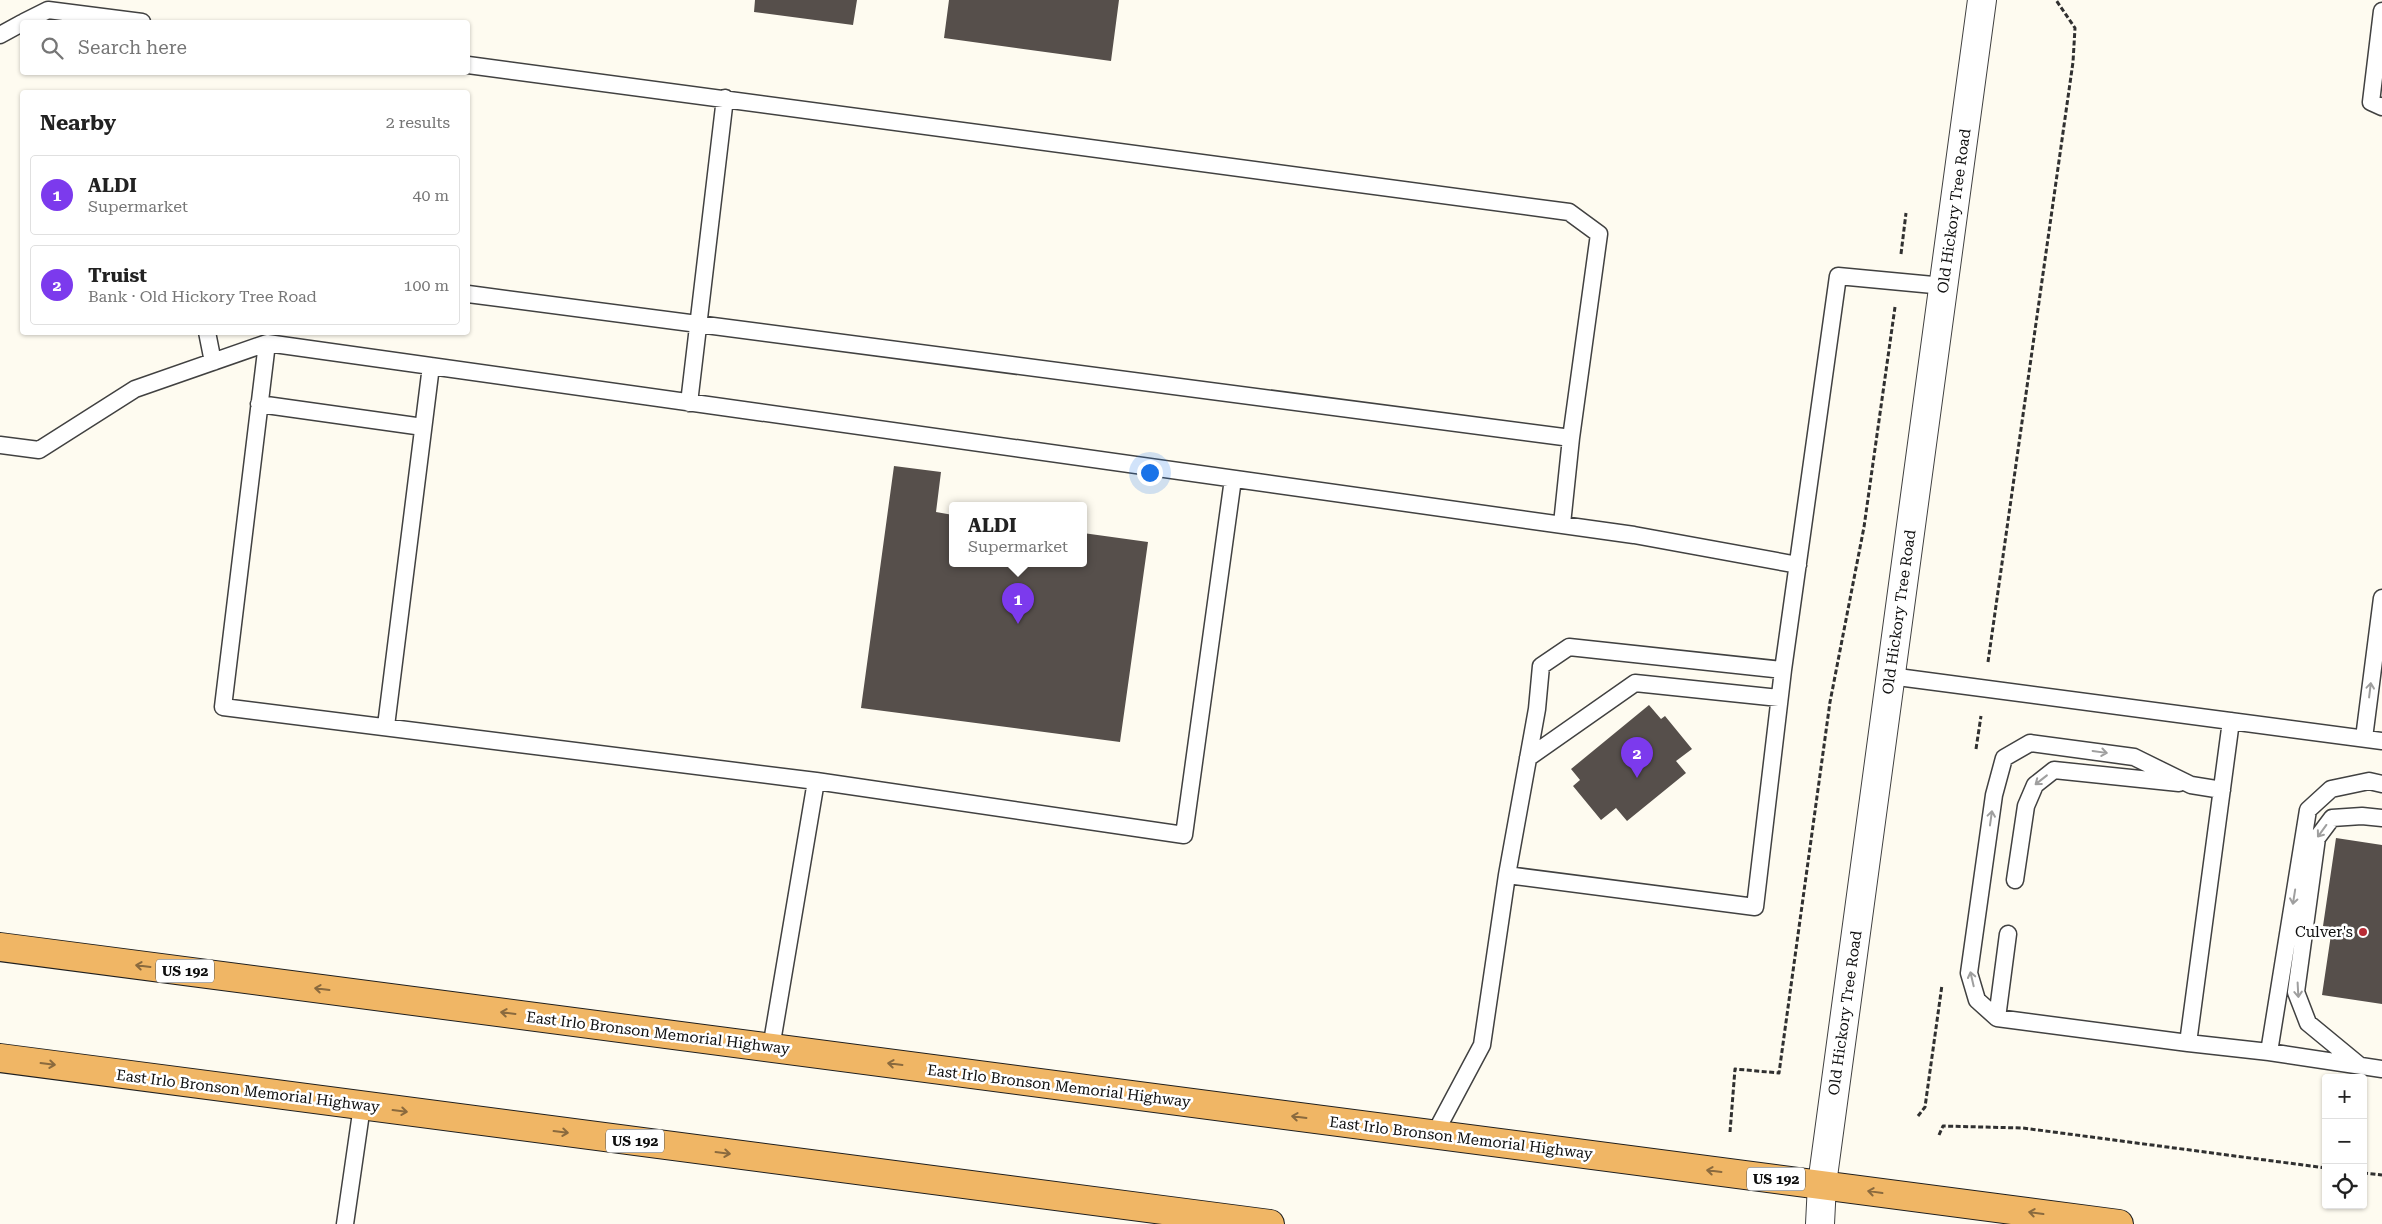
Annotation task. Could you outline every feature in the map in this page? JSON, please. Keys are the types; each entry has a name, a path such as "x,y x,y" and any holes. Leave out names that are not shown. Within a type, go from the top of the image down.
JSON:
{"highway":[{"name":"East Irlo Bronson Memorial Highway","path":"0,947 2119,1224"},
{"name":"East Irlo Bronson Memorial Highway","path":"0,1058 1270,1224"}],"street":[{"name":"Old Hickory Tree Road","path":"1820,1224 1822,1184 1982,0"}],"lane":[{"path":"29,20 48,10 126,20"},
{"path":"2382,11 2370,102 2382,107"},
{"path":"0,35 20,25"},
{"path":"470,65 1570,212 1599,234 1570,438 1562,524"},
{"path":"689,403 725,98"},
{"path":"1507,875 1754,906 1779,698 1838,276 1944,286"},
{"path":"470,294 1570,438"},
{"path":"208,335 213,362"},
{"path":"0,445 39,450 136,390 267,343 1634,534 1798,565"},
{"path":"267,343 223,707 386,726 816,782 1184,835 1233,479"},
{"path":"386,726 431,366"},
{"path":"259,404 423,427"},
{"path":"2364,738 2382,598"},
{"path":"1434,1135 1482,1045 1541,666 1569,646 1783,670"},
{"path":"1890,676 2382,741"},
{"path":"1528,758 1635,683 1779,698"},
{"path":"2188,1043 2231,721"},
{"path":"2191,785 2134,757 2030,743 2004,758 1994,795 1969,973 1978,1000 1997,1018 2269,1052 2382,1069"},
{"path":"2015,880 2026,806 2035,785 2054,770 2222,790"},
{"path":"2269,1052 2308,810 2331,789 2369,781 2382,784"},
{"path":"771,1048 816,782"},
{"path":"2360,1066 2308,1023 2296,992 2317,838 2332,818 2362,816 2382,818"},
{"path":"1997,1018 2008,934"},
{"path":"345,1224 362,1106"}],"path":[{"path":"1975,757 2073,62 2075,28 2056,0"},
{"path":"1730,1132 1735,1069 1779,1073 1830,702 1864,526 1906,213"},
{"path":"1918,1116 1925,1108 1943,981"},
{"path":"1939,1135 1943,1126 2022,1128 2322,1167"},
{"path":"2367,1173 2382,1175"}],"building":[{"path":"755,0 857,0 853,25 754,12"},
{"path":"949,0 1119,0 1111,61 944,38"},
{"path":"894,466 941,472 936,512 949,514 949,567 1087,567 1087,534 1148,542 1120,742 861,708"},
{"path":"1649,705 1661,719 1665,716 1692,749 1676,761 1686,773 1627,821 1616,808 1601,820 1573,786 1580,780 1571,769"},
{"path":"2336,838 2382,845 2382,1004 2322,995 2332,928 2323,926"}],"place":[{"name":"ALDI","path":"1018,624"},
{"name":"Truist","path":"1637,778"},
{"name":"Culver's","path":"2363,932"}]}
